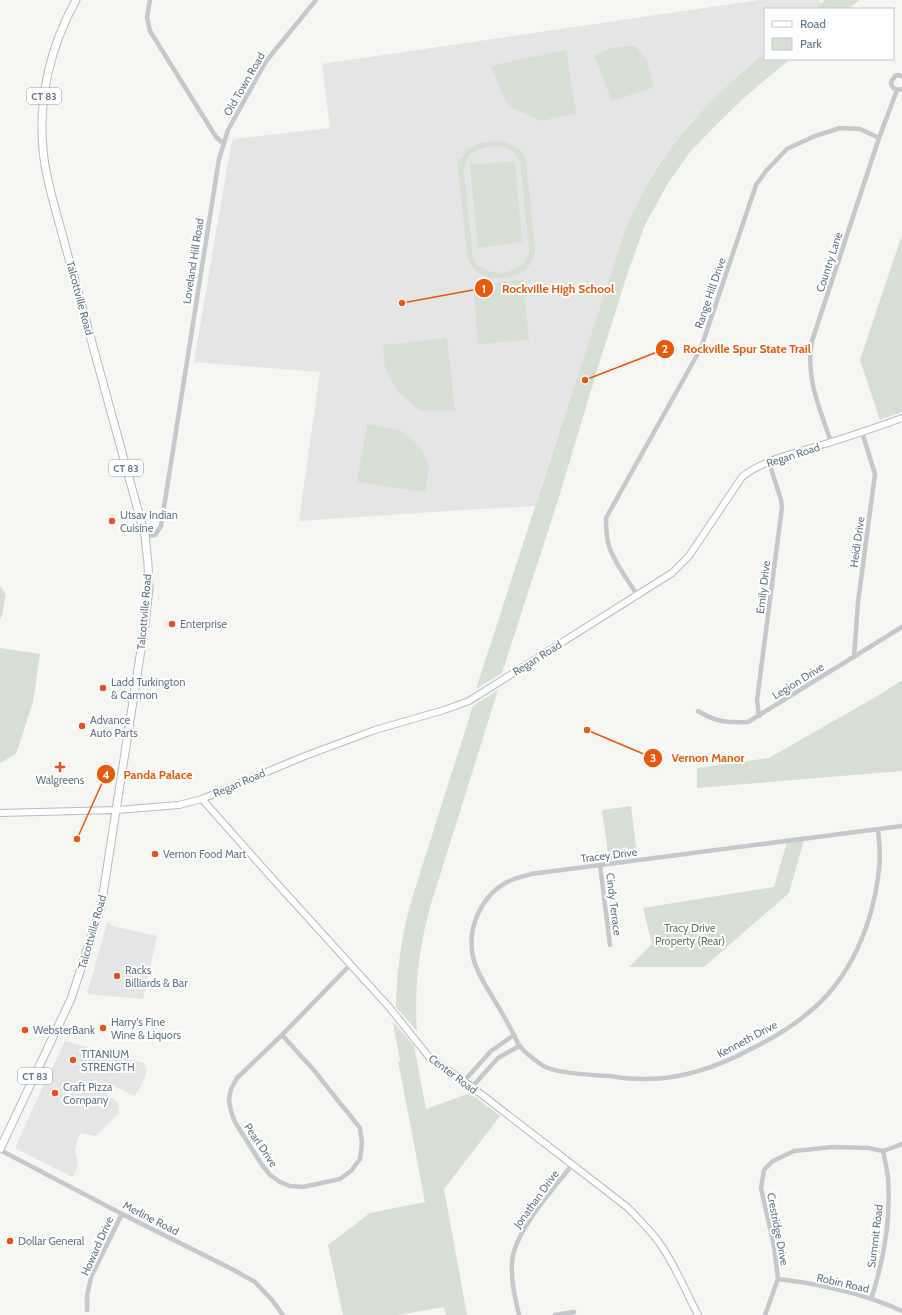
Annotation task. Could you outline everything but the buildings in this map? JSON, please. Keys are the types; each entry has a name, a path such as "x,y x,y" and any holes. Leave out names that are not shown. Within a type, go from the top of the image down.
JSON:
{"main road":[{"name":"Talcottville Road","path":"0,1150 71,999 101,907 145,624 149,588 145,536 52,197 43,149 42,118 50,63 57,40 76,0"}],"street":[{"path":"150,0 148,16 150,31 216,137 224,143"},
{"name":"Old Town Road","path":"224,143 228,130 267,60 316,0"},
{"name":"Country Lane","path":"831,442 810,374 810,352 812,341 879,138 899,89 892,86 891,80 895,76 902,76"},
{"name":"Range Hill Drive","path":"637,595 616,562 609,547 606,532 606,518 701,348 756,185 766,171 787,149 815,136 840,128 860,129 879,138"},
{"name":"Loveland Hill Road","path":"145,536 155,535 161,526 219,159 224,143"},
{"name":"Regan Road","path":"0,813 117,810 179,805 202,799 308,755 375,730 444,710 469,701 672,573 683,564 742,477 752,469 902,418"},
{"name":"Heidi Drive","path":"854,657 858,602 875,474 862,432"},
{"name":"Emily Drive","path":"759,716 757,700 782,507 782,500 769,462"},
{"name":"Legion Drive","path":"698,711 709,718 731,723 748,722 902,627"},
{"name":"Center Road","path":"202,799 389,1007 429,1057 472,1087 627,1207 643,1223 673,1265 698,1315"},
{"name":"Tracey Drive","path":"519,1046 479,972 474,960 472,945 472,930 477,915 491,894 513,879 531,874 902,826"},
{"name":"Kenneth Drive","path":"519,1046 547,1068 643,1080 691,1074 720,1064 778,1035 808,1013 836,985 852,961 864,934 873,900 879,869 878,829"},
{"name":"Cindy Terrace","path":"600,865 610,944"},
{"name":"Pearl Drive","path":"282,1035 321,1079 360,1128 362,1143 360,1159 351,1171 340,1179 303,1187 290,1186 280,1182 270,1175 235,1122 229,1100 237,1078 282,1035 350,965"},
{"path":"463,1082 491,1051 514,1035"},
{"path":"472,1087 498,1058 519,1046"},
{"name":"Crestridge Drive","path":"765,1315 778,1279 774,1246 761,1188 764,1170 773,1161 794,1152 833,1147 869,1148 883,1151 902,1144"},
{"name":"Merline Road","path":"0,1150 255,1282 272,1300 283,1315"},
{"name":"Summit Road","path":"871,1299 878,1278 885,1246 889,1215 888,1178 883,1151"},
{"name":"Jonathan Drive","path":"519,1315 512,1281 512,1262 517,1244 523,1229 572,1165"},
{"name":"Howard Drive","path":"87,1310 87,1296 92,1277 122,1214"},
{"name":"Robin Road","path":"778,1279 840,1290 871,1299 902,1311"},
{"path":"555,1315 574,1312"}],"shaded area":[{"path":"759,0 818,0 821,4 816,8 764,8 764,54 713,100 686,128 659,164 646,186 620,245 535,506 299,521 320,372 194,362 233,139 330,128 322,64"},
{"path":"107,923 110,923 112,926 157,936 143,999 87,994"},
{"path":"65,1041 144,1063 147,1070 142,1084 135,1096 108,1083 107,1095 118,1102 119,1113 96,1136 80,1133 75,1149 78,1166 73,1177 15,1148"}],"green space":[{"path":"825,0 859,0 850,8 816,8"},
{"path":"623,46 635,46 647,60 654,87 612,101 594,56 608,49"},
{"path":"566,50 576,113 541,121 508,106 491,66"},
{"path":"764,54 764,60 789,60 746,96 690,152 668,183 644,227 627,275 558,500 502,673 476,689 627,226 644,190 665,156 690,124 741,73"},
{"path":"488,142 504,142 513,145 523,154 526,159 535,248 533,260 526,269 516,275 504,278 491,277 480,273 472,266 467,254 457,159 461,159 471,148","holes":["496,146 509,149 518,157 520,161 529,248 527,257 522,264 515,269 496,273 479,266 473,258 464,171 466,161 472,153 481,148"]},
{"path":"515,161 522,242 478,248 470,165"},
{"path":"902,235 902,412 880,420 860,360"},
{"path":"523,280 529,340 478,344 473,285"},
{"path":"447,338 455,411 419,410 397,391 385,368 383,345"},
{"path":"367,424 401,431 421,448 429,466 425,492 357,482"},
{"path":"0,587 6,595 0,620"},
{"path":"0,648 40,654 33,702 16,754 0,763"},
{"path":"902,680 902,771 697,788 697,768 769,758 879,695"},
{"path":"498,690 431,904 423,936 418,967 416,999 417,1031 396,1007 399,963 406,921 473,706"},
{"path":"631,806 637,856 609,860 602,810"},
{"name":"Tracy Drive Property (Rear)","path":"804,840 789,893 704,967 629,967 652,944 643,908 774,887 787,842"},
{"path":"393,1022 414,1046 426,1109 470,1093 500,1116 444,1189 467,1315 446,1315 444,1307 398,1315 343,1315 328,1245 370,1213 425,1202 398,1062 400,1061"}],"place":[{"name":"Rockville High School","path":"402,303"},
{"name":"Rockville Spur State Trail","path":"585,380"},
{"name":"Utsav Indian Cuisine","path":"112,521"},
{"name":"Enterprise","path":"172,624"},
{"name":"Ladd Turkington & Carmon","path":"103,688"},
{"name":"Advance Auto Parts","path":"82,726"},
{"name":"Vernon Manor","path":"587,730"},
{"name":"Walgreens","path":"60,767"},
{"name":"Panda Palace","path":"77,839"},
{"name":"Vernon Food Mart","path":"155,854"},
{"name":"Racks Billiards & Bar","path":"117,976"},
{"name":"Harry's Fine Wine & Liquors","path":"103,1028"},
{"name":"WebsterBank","path":"25,1030"},
{"name":"TITANIUM STRENGTH","path":"73,1060"},
{"name":"Craft Pizza Company","path":"55,1093"},
{"name":"Dollar General","path":"10,1241"}]}
